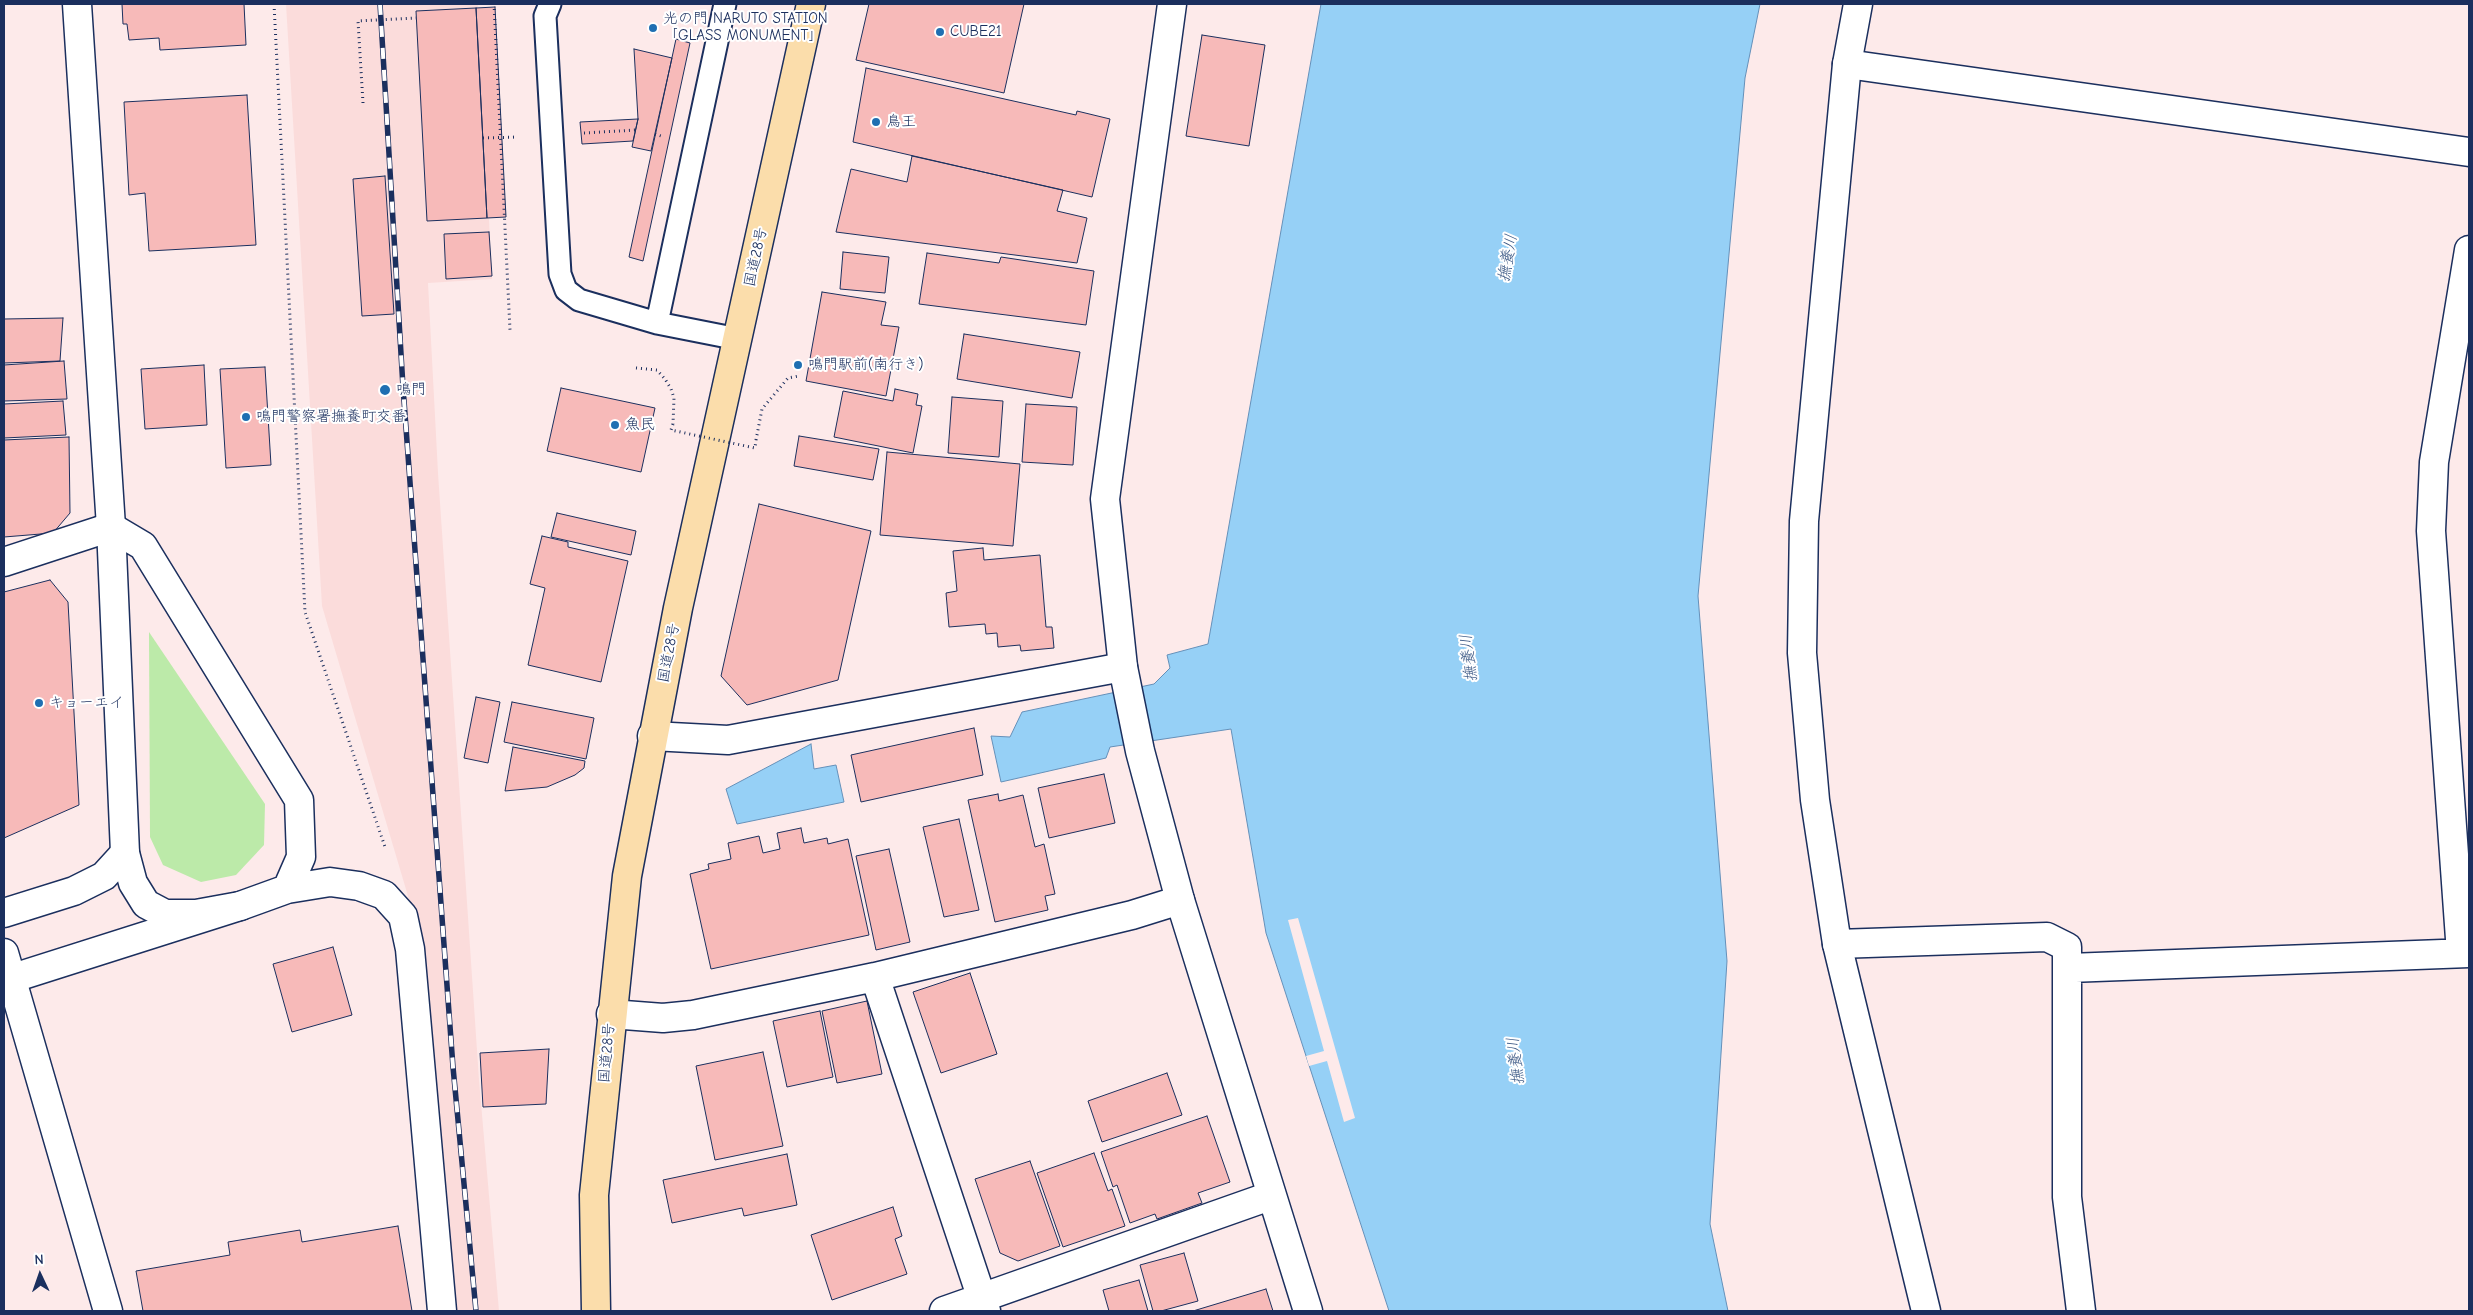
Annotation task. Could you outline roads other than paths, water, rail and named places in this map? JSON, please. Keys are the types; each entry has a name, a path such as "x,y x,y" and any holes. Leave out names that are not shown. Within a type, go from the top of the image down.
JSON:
{"highway":[{"name":"国道28号","path":"596,1311 594,1194 611,1014 627,876 652,736 678,608 811,4"}],"street":[{"path":"78,4 111,527 125,853 133,883 146,904 166,914 196,914 240,906"},
{"path":"1172,4 1105,500 1124,676 1140,752 1180,900 1270,1196 1308,1311"},
{"path":"1858,4 1847,64 1804,520 1802,654 1815,800 1837,944 1926,1311"},
{"path":"1847,64 2469,152"},
{"path":"2069,968 2465,953 2431,532 2434,462 2469,250"},
{"path":"4,562 111,527 143,546 299,800 301,857 287,889"},
{"path":"652,736 728,740 1124,676"},
{"path":"4,914 74,892 104,876 125,853"},
{"path":"7,980 240,906 287,889 330,882 359,886 384,895 403,916 410,949 442,1311"},
{"path":"611,1014 663,1018 693,1015 875,977 1132,915 1180,900"},
{"path":"1837,944 2047,937 2067,947 2069,968 2067,1197 2080,1311"},
{"path":"4,953 7,980 108,1311"},
{"path":"875,977 984,1305"},
{"path":"944,1311 984,1305 1270,1196"}],"lane":[{"path":"550,4 545,16 560,274 566,290 580,300 657,323 738,339"},
{"path":"657,323 724,4"}],"water":[{"name":"撫養川","path":"1321,4 1760,4 1745,78 1698,596 1727,961 1710,1224 1728,1311 1389,1311 1266,933 1231,729 1110,747 1106,758 1001,782 991,736 1010,737 1022,712 1154,684 1170,668 1167,655 1208,644"},
{"path":"811,744 814,769 836,765 844,802 737,824 726,789"}],"railway":[{"path":"380,4 403,387 453,1067 476,1311"}],"place":[{"name":"光の門 NARUTO STATION 「GLASS MONUMENT」","path":"653,28"},
{"name":"CUBE21","path":"940,32"},
{"name":"鳥王","path":"876,122"},
{"name":"鳴門駅前(南行き)","path":"798,365"},
{"name":"鳴門","path":"385,390"},
{"name":"鳴門警察署撫養町交番","path":"246,417"},
{"name":"魚民","path":"615,425"},
{"name":"キョーエイ","path":"39,703"}]}
